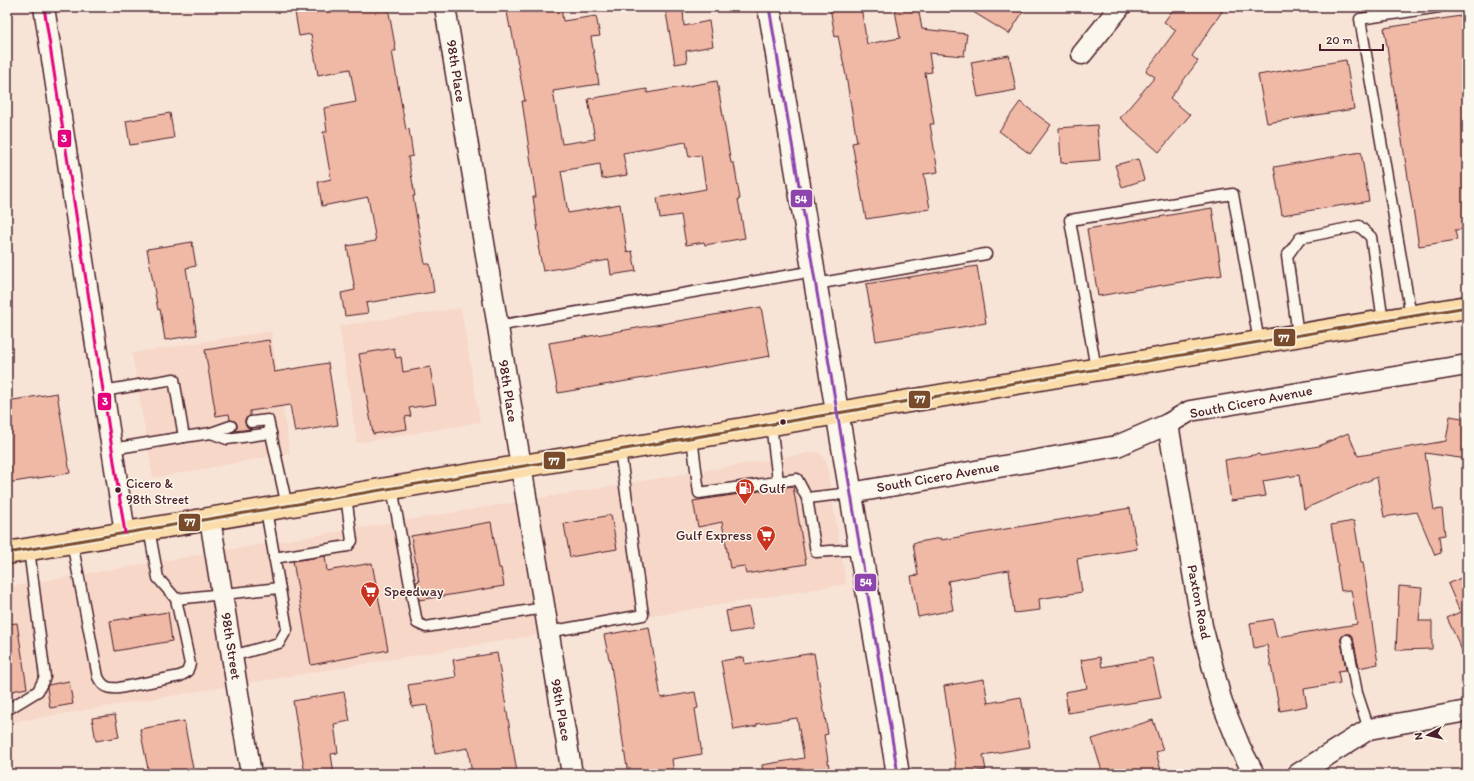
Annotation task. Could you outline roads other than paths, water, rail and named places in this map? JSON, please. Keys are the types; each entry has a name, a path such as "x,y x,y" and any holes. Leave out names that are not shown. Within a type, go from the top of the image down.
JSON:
{"main road":[{"path":"7,553 1467,307"}],"street":[{"path":"44,7 125,533"},
{"name":"98th Place","path":"445,7 572,774"},
{"path":"769,7 898,774"},
{"path":"1082,54 1120,7"},
{"name":"South Cicero Avenue","path":"851,493 1117,446 1168,424 1190,411 1467,365"},
{"name":"Paxton Road","path":"1168,424 1202,626 1222,703 1240,747 1254,774"},
{"name":"98th Street","path":"210,519 251,774"},
{"path":"1298,774 1369,729 1467,711"}],"lane":[{"path":"1411,316 1360,19 1439,7"},
{"path":"1096,369 1070,220 1233,194 1259,342"},
{"path":"1298,335 1287,256 1300,238 1359,226 1371,237 1383,321"},
{"path":"497,326 986,254"},
{"path":"103,391 174,379 184,437"},
{"path":"251,422 268,420 287,506"},
{"path":"772,424 778,481"},
{"path":"112,449 211,433 232,426"},
{"path":"211,433 227,439 271,433"},
{"path":"692,438 699,494 796,479 807,498 816,552 860,550"},
{"path":"548,632 643,615 620,450"},
{"path":"392,488 417,623 426,627 544,608"},
{"path":"807,498 851,493"},
{"path":"274,558 348,546 352,541 346,496"},
{"path":"232,656 279,643 287,628 266,510"},
{"path":"72,542 98,677 102,684 110,689 180,676 187,672 190,664 176,599 158,578 149,529"},
{"path":"7,708 38,691 45,677 29,549"},
{"path":"176,599 279,588"},
{"path":"1347,640 1357,693 1369,729"}],"place":[{"name":"Cicero & 98th Street","path":"118,490"},
{"name":"Gulf","path":"745,505"},
{"name":"Gulf Express","path":"766,552"},
{"name":"Speedway","path":"370,608"}]}
